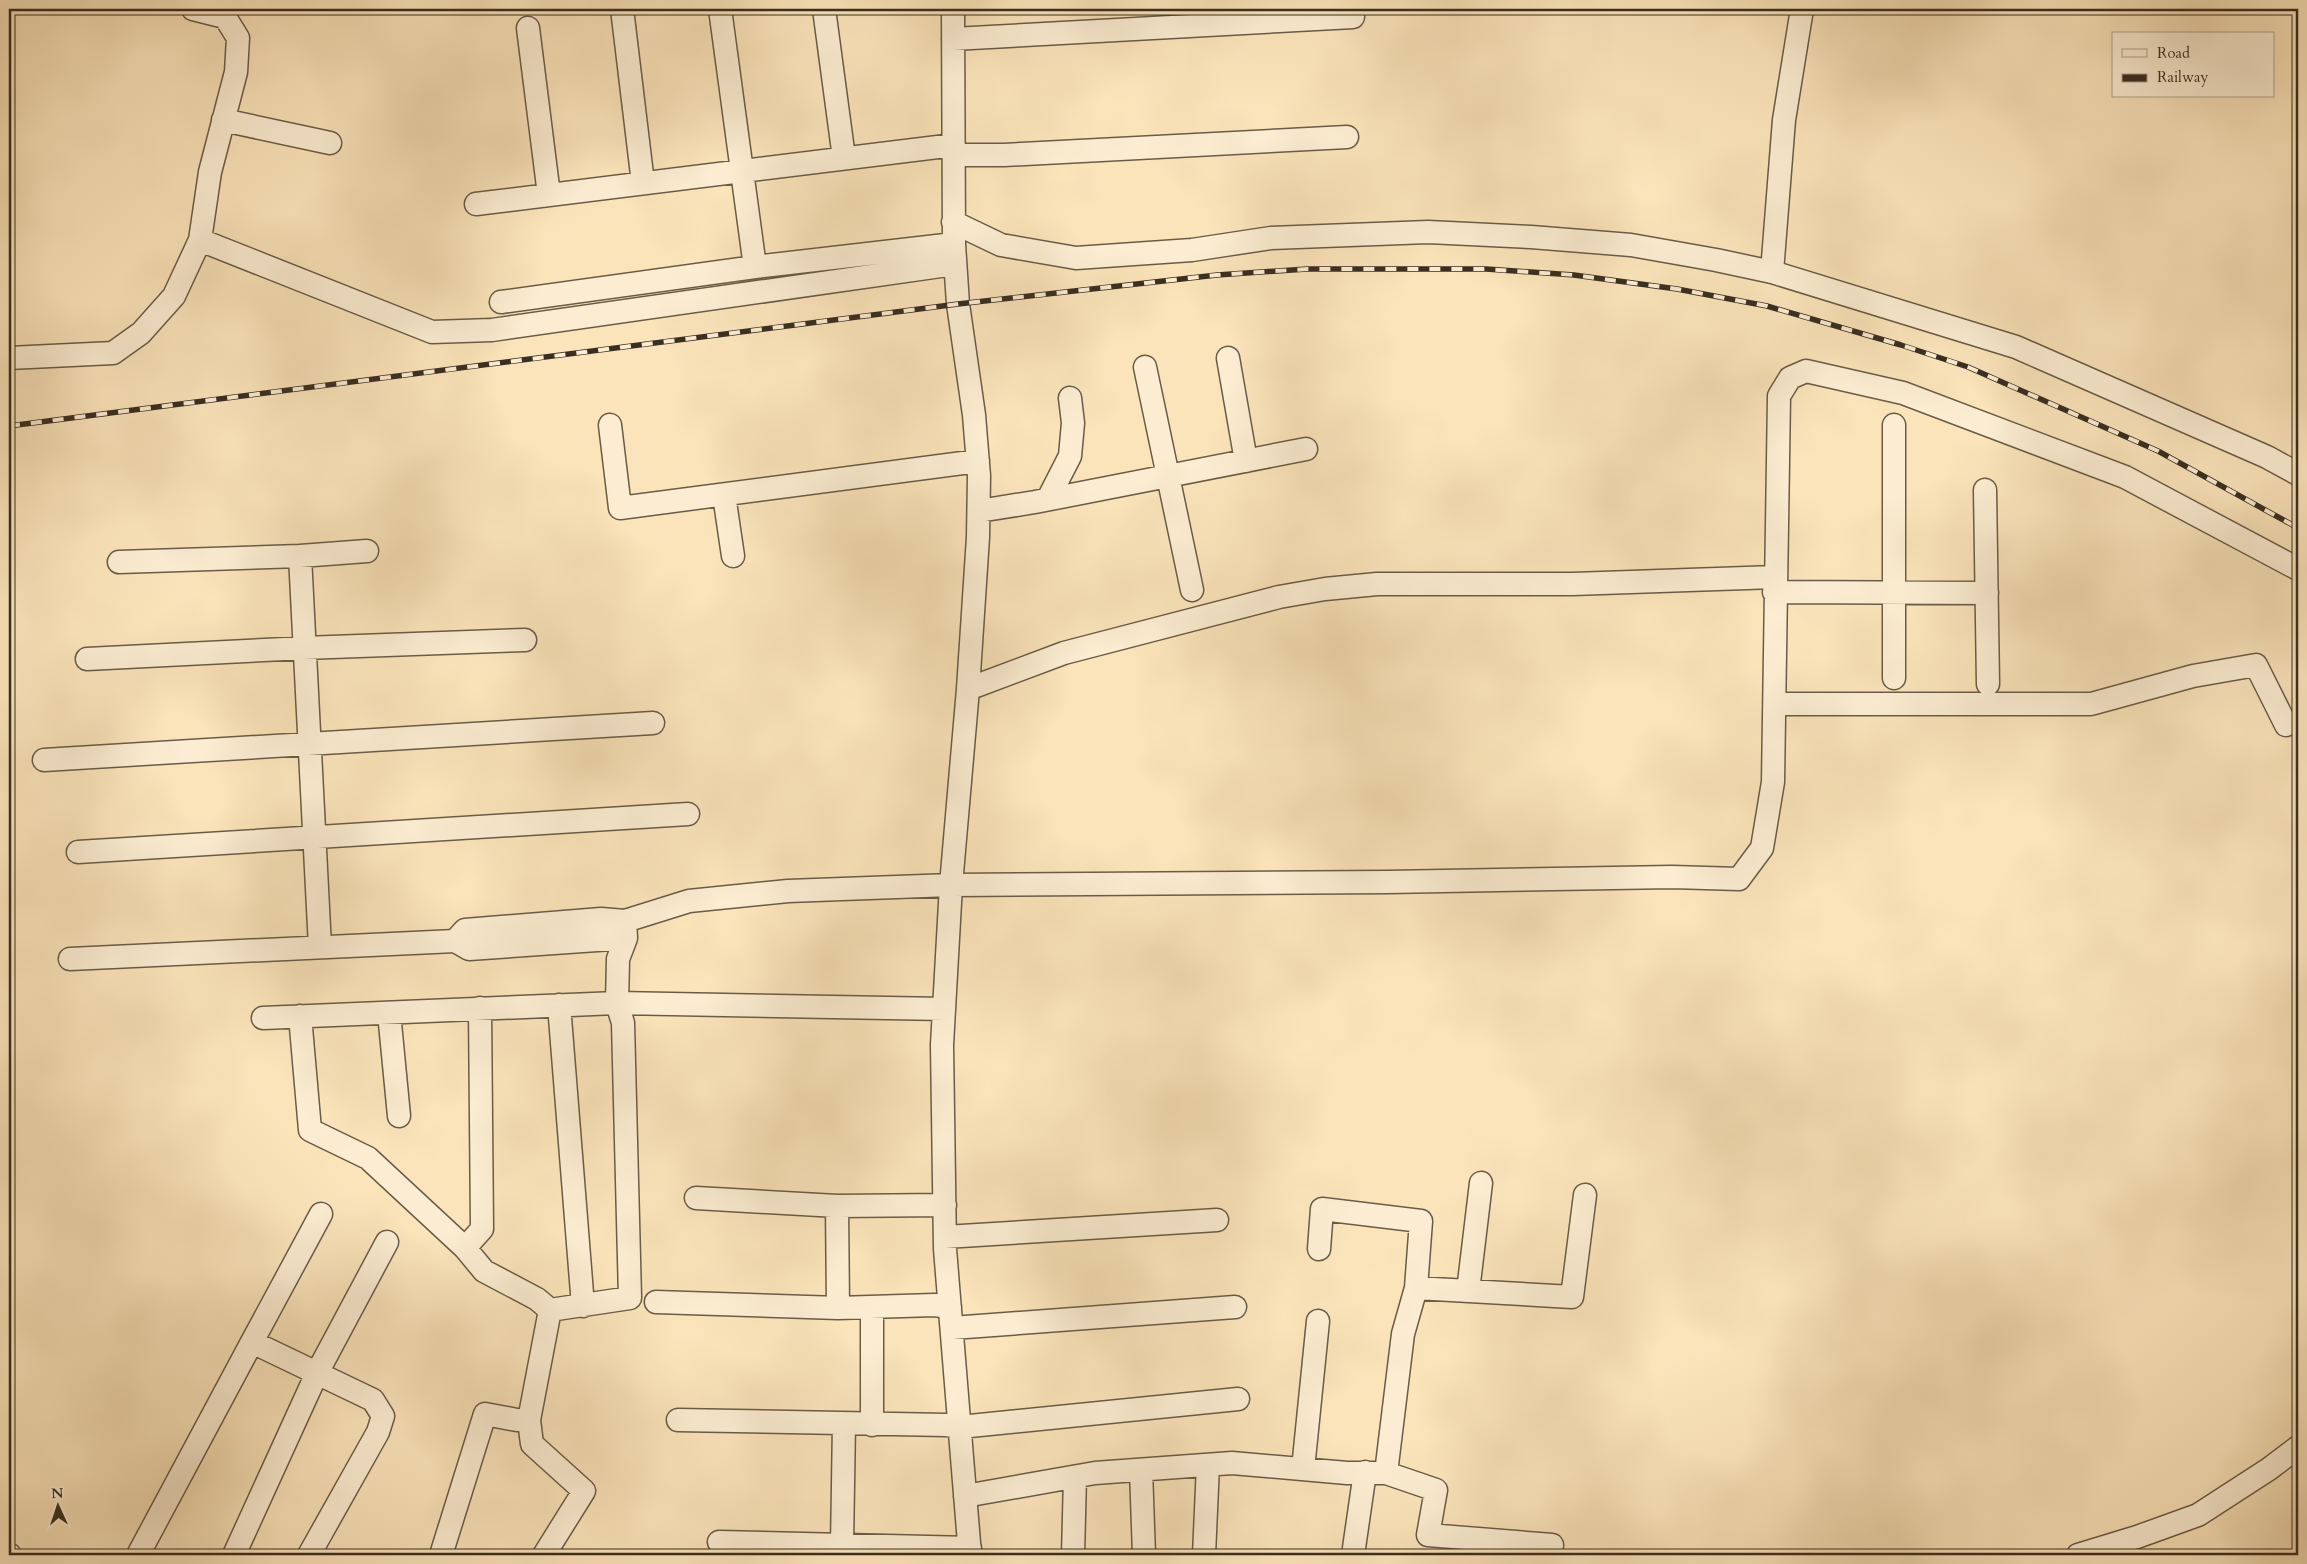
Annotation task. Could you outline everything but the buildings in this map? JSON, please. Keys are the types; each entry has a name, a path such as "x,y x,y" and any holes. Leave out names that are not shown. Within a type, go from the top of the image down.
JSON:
{"street":[{"path":"9,358 112,352 141,333 174,296 200,240 210,172 236,72 238,38 225,18 193,9"},
{"path":"622,9 643,183"},
{"path":"720,9 756,267"},
{"path":"824,9 844,158"},
{"path":"719,1542 827,1548 970,1552 945,1237 942,1045 951,885 968,689 979,511 978,461 958,304 954,254 953,9"},
{"path":"1772,272 1784,120 1802,9"},
{"path":"953,39 1353,17"},
{"path":"528,28 549,195"},
{"path":"224,120 330,143"},
{"path":"476,204 844,158 954,150 1004,155 1347,137"},
{"path":"953,222 1001,245 1076,258 1192,250 1271,238 1428,232 1531,237 1631,245 1772,272 2016,347 2267,457 2298,474"},
{"path":"200,240 432,332 492,330 954,254"},
{"path":"501,302 756,267 954,254"},
{"path":"1228,358 1246,460"},
{"path":"1145,367 1192,590"},
{"path":"70,959 455,941 469,949 625,929 689,901 788,891 951,885 1388,882 1672,877 1739,879 1762,848 1773,782 1779,396 1790,378 1806,371 1903,393 2125,477 2298,569"},
{"path":"1048,499 1070,456 1073,423 1070,398"},
{"path":"610,425 620,508 978,461"},
{"path":"1894,425 1894,678"},
{"path":"979,511 1306,449"},
{"path":"1985,490 1988,684"},
{"path":"724,494 733,556"},
{"path":"119,562 300,556 367,551"},
{"path":"300,556 320,947"},
{"path":"968,689 1064,653 1279,597 1325,589 1377,584 1775,584 1894,592 1987,593"},
{"path":"87,660 304,648 525,640"},
{"path":"1775,704 2091,704 2193,676 2256,665 2286,725"},
{"path":"44,760 654,723"},
{"path":"78,852 688,814"},
{"path":"300,1016 310,1130 368,1158 465,1248 484,1271 537,1299 550,1310 630,1298 623,1024 617,1003 618,959 625,929"},
{"path":"263,1018 617,1003 944,1009"},
{"path":"558,1005 582,1306"},
{"path":"465,1248 482,1229 480,1008"},
{"path":"390,1012 399,1116"},
{"path":"1468,1291 1481,1183"},
{"path":"1416,1288 1572,1297 1585,1196"},
{"path":"696,1198 837,1206 928,1203 944,1205"},
{"path":"837,1206 838,1308"},
{"path":"1319,1249 1322,1209 1421,1221 1416,1288 1403,1334 1375,1472 1353,1555"},
{"path":"138,1555 321,1214"},
{"path":"945,1237 1217,1220"},
{"path":"234,1555 317,1373 387,1242"},
{"path":"656,1302 838,1308 934,1305 951,1317 1235,1307"},
{"path":"872,1308 872,1425"},
{"path":"544,1555 584,1491 532,1444 529,1420 550,1310"},
{"path":"1303,1470 1318,1321"},
{"path":"252,1342 373,1400 383,1416 378,1432 309,1555"},
{"path":"678,1420 872,1425 946,1424 960,1427 1238,1399"},
{"path":"442,1555 484,1414 529,1420"},
{"path":"827,1548 844,1424"},
{"path":"2078,1555 2137,1538 2198,1515 2269,1469 2298,1447"},
{"path":"965,1496 1075,1477 1232,1463 1347,1474 1375,1472 1436,1490 1428,1535 1452,1546 1537,1548"},
{"path":"1204,1555 1208,1465"},
{"path":"1141,1470 1144,1555"},
{"path":"1073,1555 1075,1477"}],"railway":[{"path":"9,426 958,304 1217,275 1307,269 1486,269 1574,275 1677,289 1767,306 1901,345 1968,367 2158,451 2298,528"}]}
